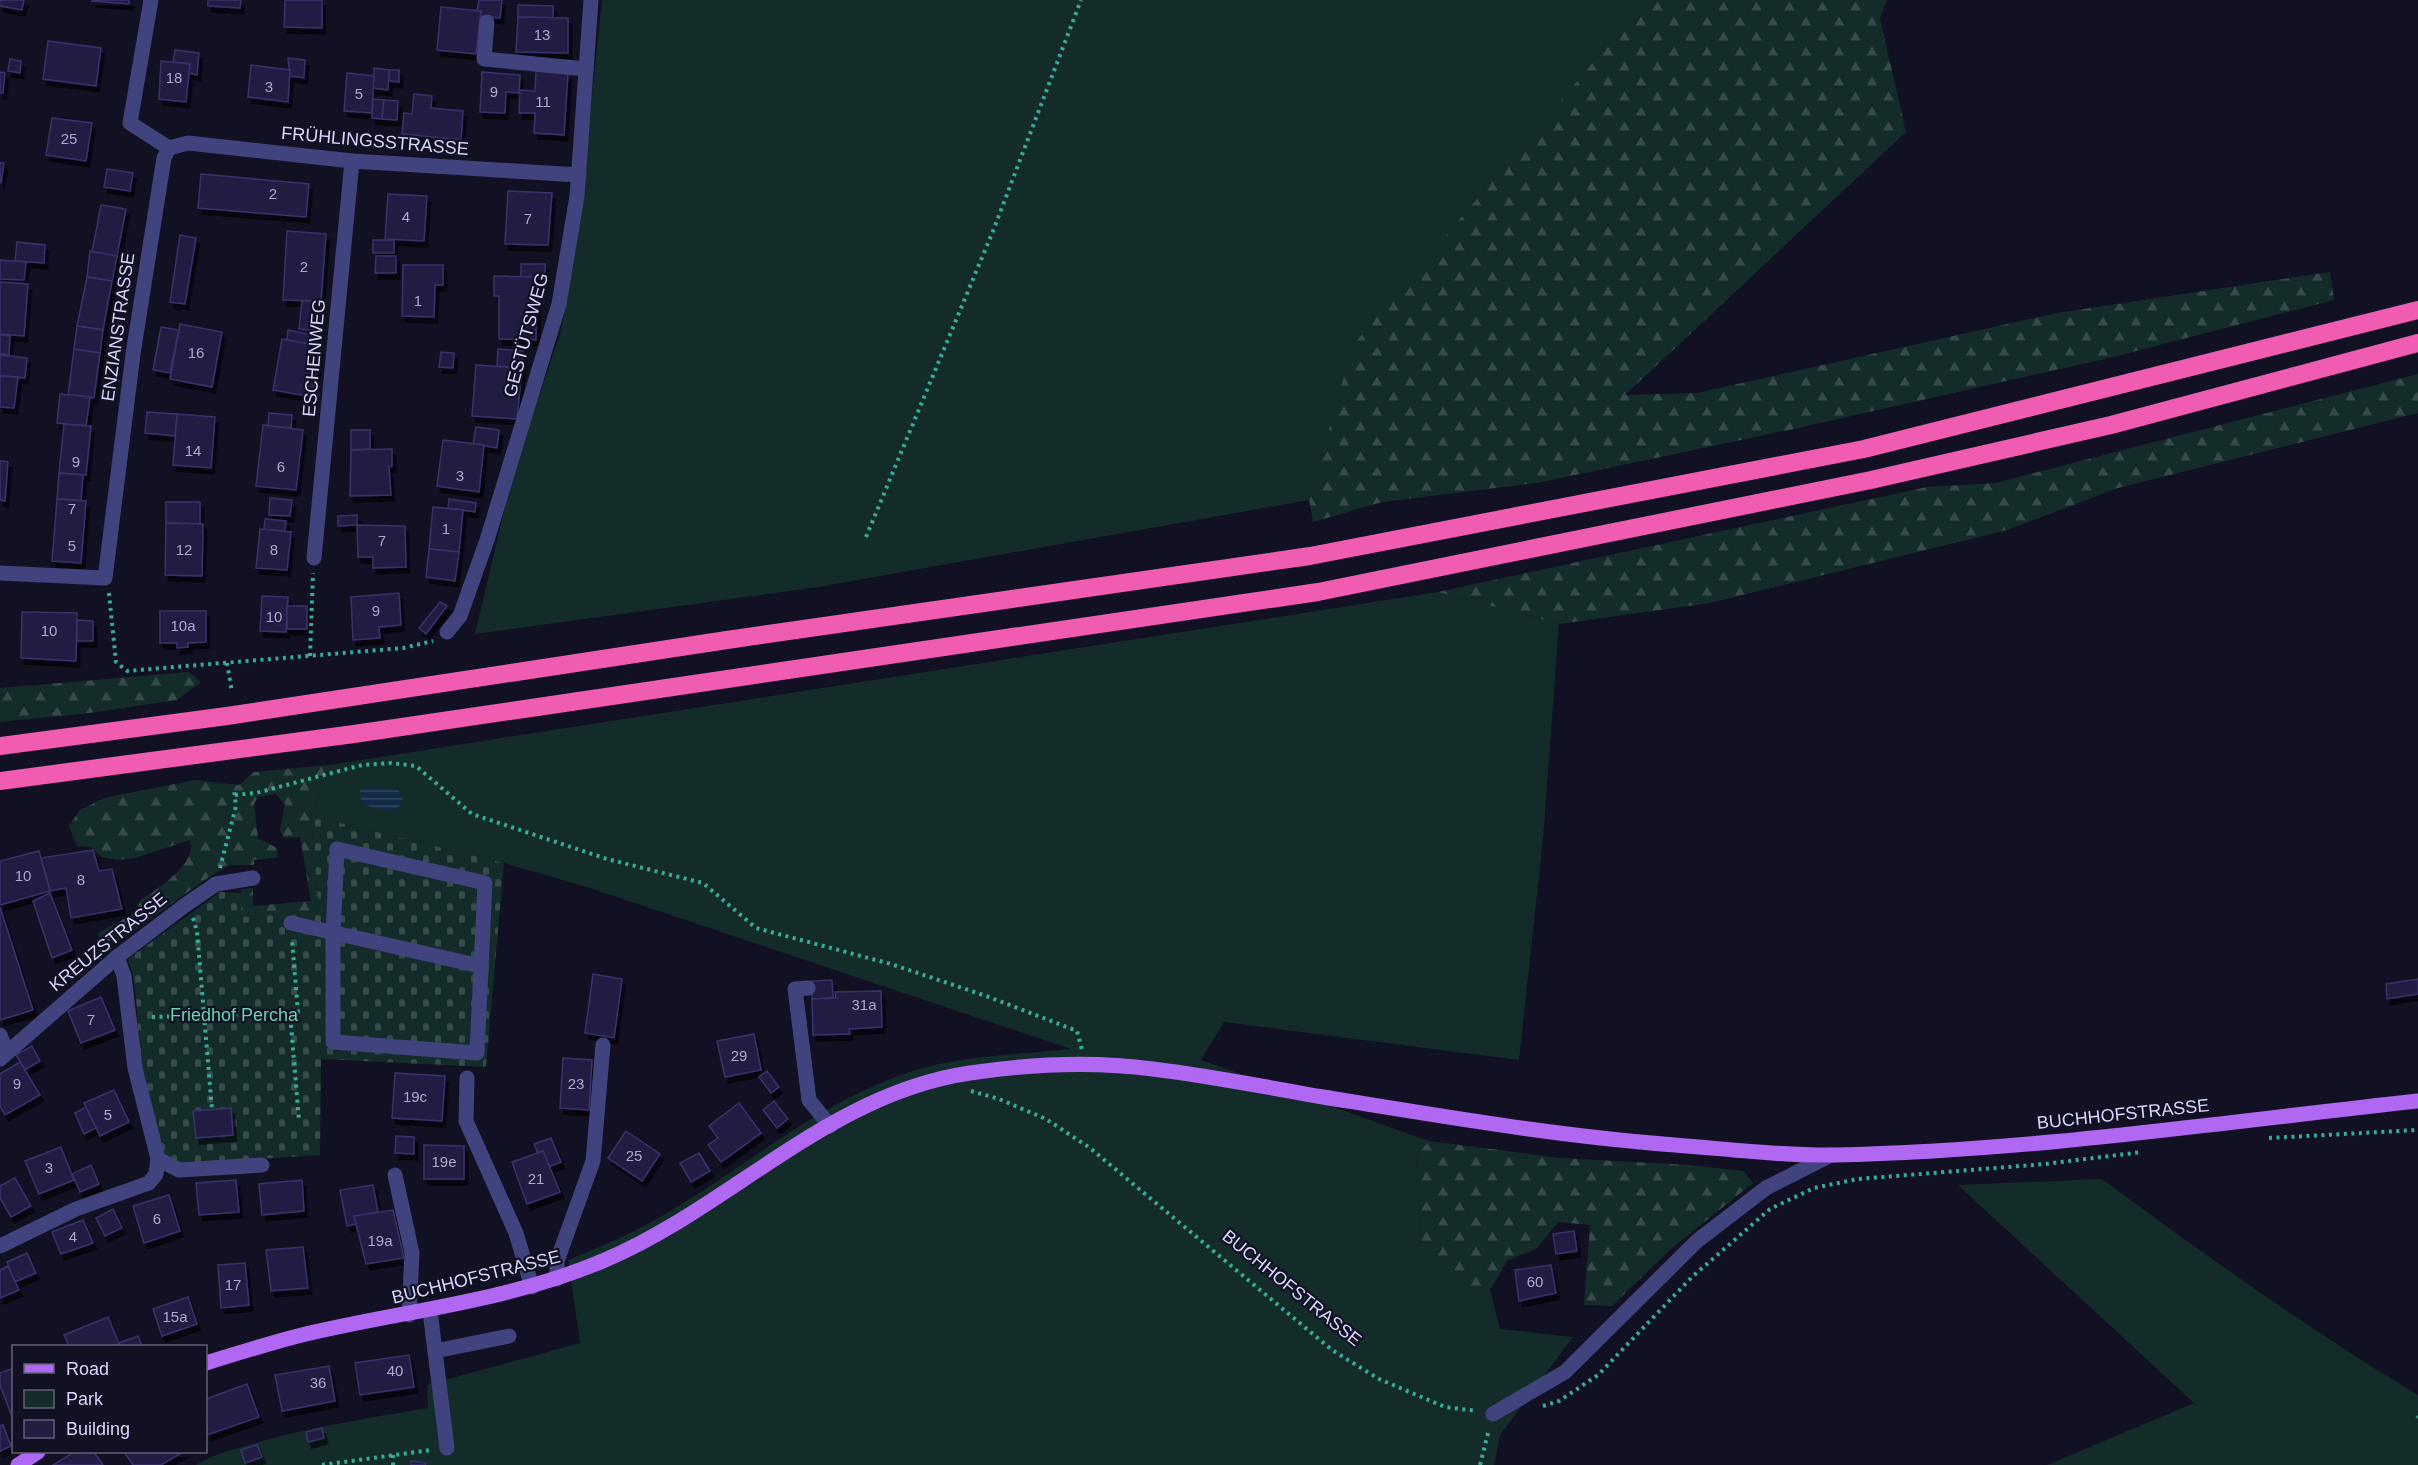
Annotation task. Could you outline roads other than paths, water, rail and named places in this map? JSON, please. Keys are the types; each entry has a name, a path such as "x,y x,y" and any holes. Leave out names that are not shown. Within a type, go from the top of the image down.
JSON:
{"highway":[{"path":"0,746 227,716 727,640 1310,556 1864,449 2418,310"},
{"path":"0,782 366,732 1318,592 1871,480 2111,425 2418,343"}],"main road":[{"name":"BUCHHOFSTRASSE","path":"207,1363 296,1336 430,1311 557,1279 610,1258 674,1226 736,1183 858,1109 928,1083 962,1074 1024,1066 1082,1065 1149,1068 1534,1130 1670,1145 1831,1155 2043,1143 2418,1101"},
{"path":"18,1465 37,1453"}],"street":[{"path":"151,0 130,123 169,148"},
{"name":"GESTÜTSWEG","path":"447,632 460,616 487,540 558,303 579,175 591,0"},
{"path":"487,22 484,59 586,69"},
{"name":"FRÜHLINGSSTRASSE","path":"169,148 188,143 352,161 579,175"},
{"name":"ENZIANSTRASSE","path":"0,573 105,578 133,354 164,158 169,148"},
{"name":"ESCHENWEG","path":"314,558 352,161"},
{"path":"337,849 484,884 477,1053 333,1042 333,934 337,849"},
{"name":"KREUZSTRASSE","path":"3,1056 117,957 184,906 216,884 254,878"},
{"path":"291,923 480,966"},
{"path":"0,1246 76,1209 149,1183 156,1174 158,1160 135,1068 124,976 117,957"},
{"path":"808,988 795,989 809,1100 830,1126"},
{"path":"0,1035 3,1056"},
{"path":"557,1279 556,1261 593,1161 603,1045"},
{"path":"467,1078 466,1121 516,1233 532,1287"},
{"name":"BUCHHOFSTRASSE","path":"1493,1414 1565,1372 1697,1241 1766,1188 1831,1155"},
{"path":"158,1160 179,1170 262,1165"},
{"path":"395,1175 412,1253 409,1315"},
{"path":"430,1311 447,1448"},
{"path":"435,1350 509,1336"}],"water":[{"path":"368,787 398,790 403,799 399,807 387,811 362,804 360,790"}],"park label":[{"name":"Friedhof Percha","path":"234,1015"}]}
